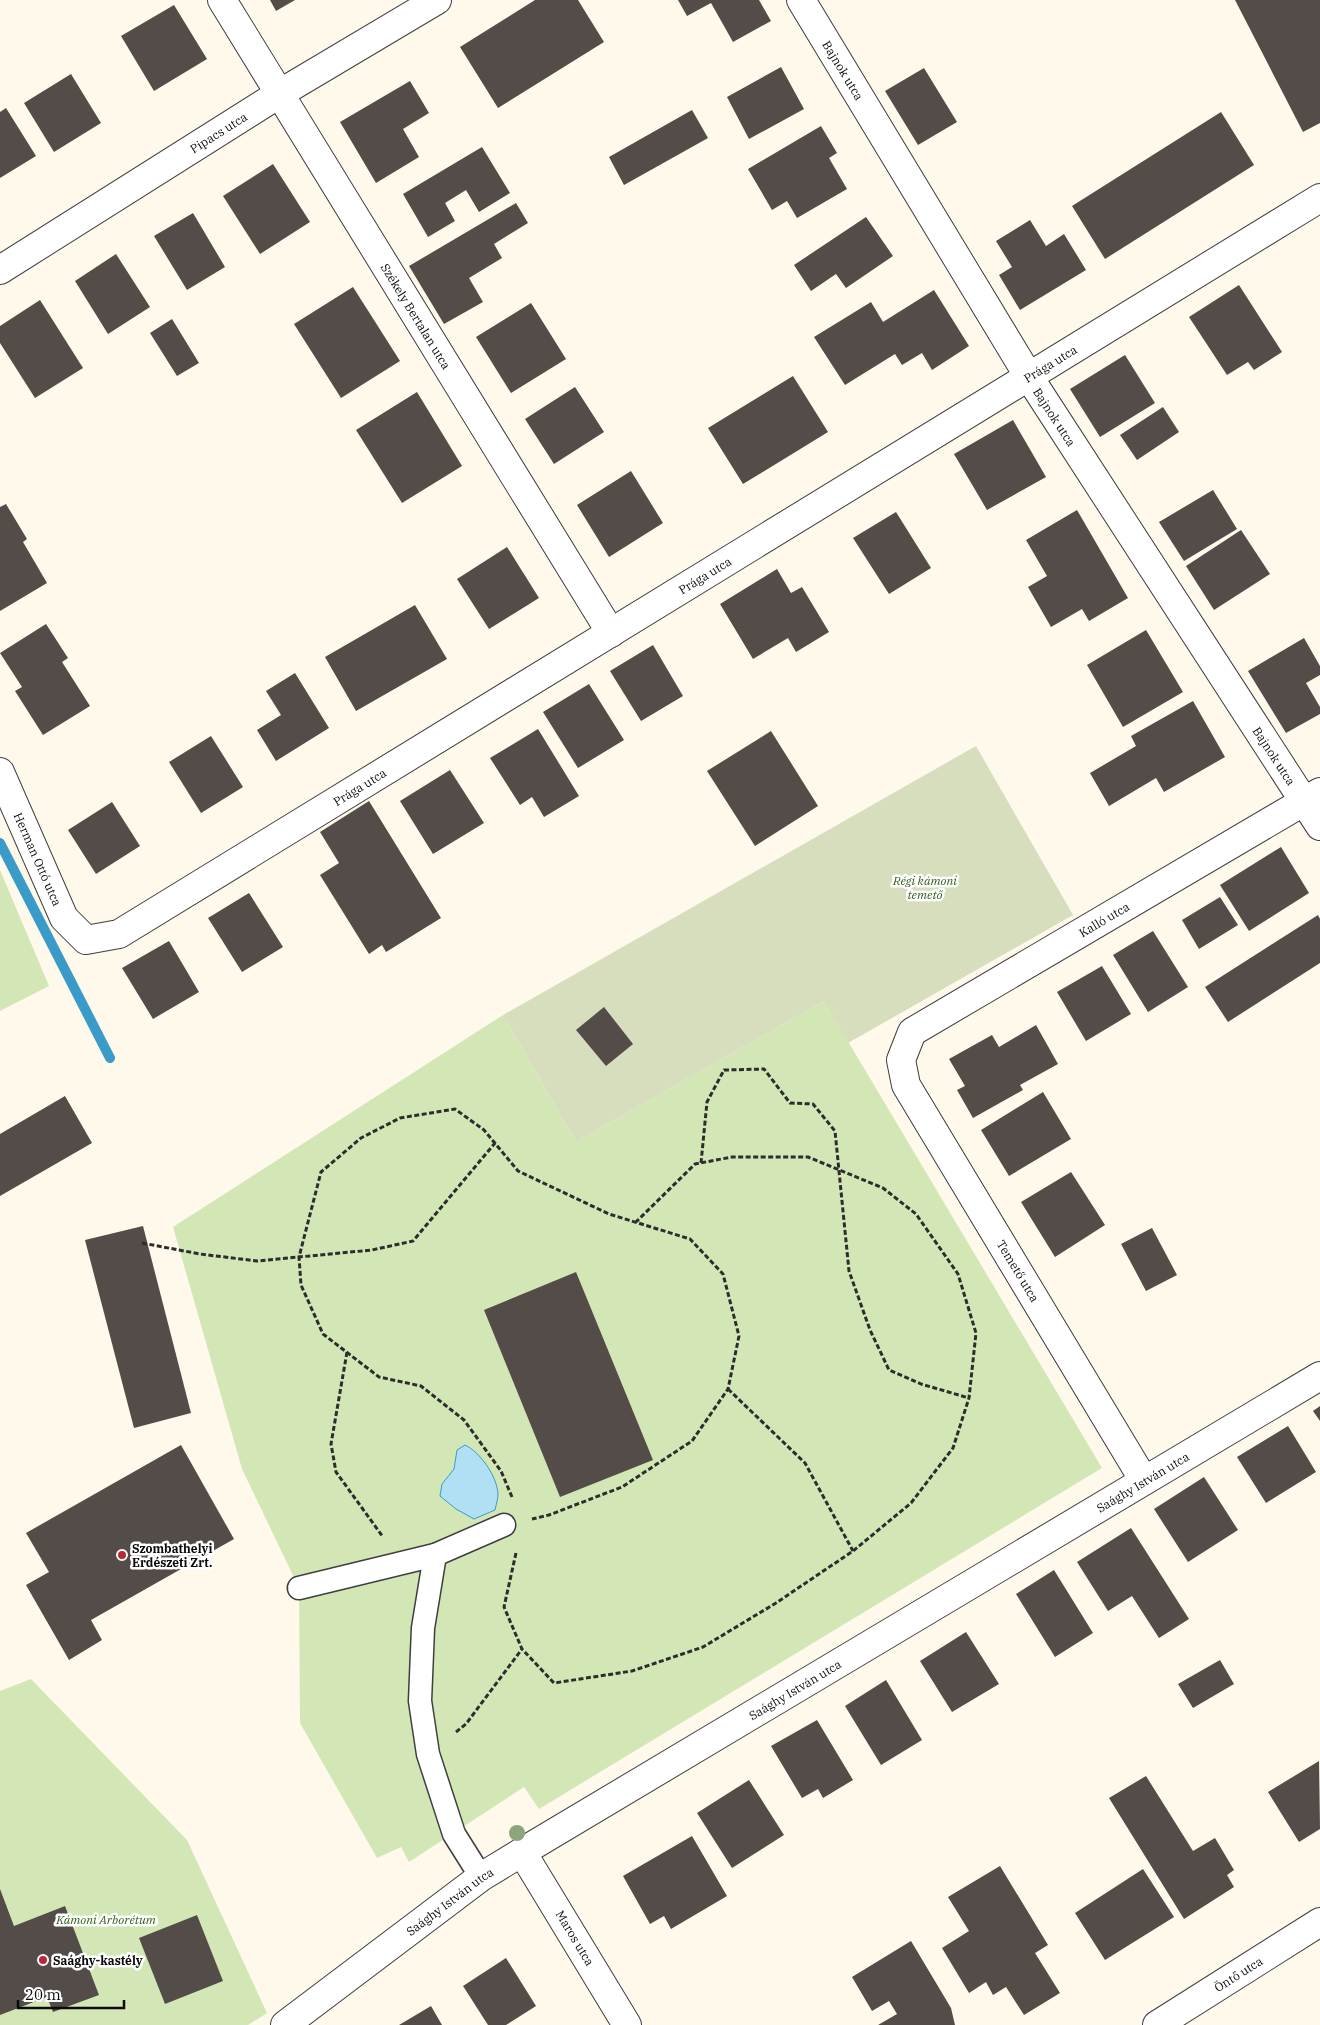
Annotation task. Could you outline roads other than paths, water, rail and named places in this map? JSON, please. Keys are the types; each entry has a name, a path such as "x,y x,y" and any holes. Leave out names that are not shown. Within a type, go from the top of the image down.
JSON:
{"street":[{"name":"Székely Bertalan utca","path":"222,0 611,633"},
{"name":"Pipacs utca","path":"0,270 279,94 437,0"},
{"name":"Bajnok utca","path":"801,0 1029,377 1312,797 1320,826"},
{"name":"Prága utca","path":"86,940 119,934 1320,198"},
{"name":"Herman Ottó utca","path":"0,772 64,918 86,940"},
{"name":"Kalló utca","path":"901,1060 912,1032 1312,797"},
{"name":"Temető utca","path":"901,1060 906,1085 1143,1480"},
{"name":"Saághy István utca","path":"286,2025 481,1877 1320,1376"},
{"path":"299,1588 435,1555 513,1523"},
{"path":"435,1555 422,1628 420,1701 428,1754 454,1834 481,1877"},
{"name":"Maros utca","path":"522,1852 627,2025"},
{"name":"Öntő utca","path":"1157,2025 1320,1922"}],"water":[{"path":"465,1445 471,1448 487,1465 495,1480 498,1494 495,1510 474,1519 456,1509 440,1496 442,1484 454,1469 457,1450"}],"waterway":[{"path":"0,843 110,1058"}],"place":[{"name":"Szombathelyi Erdészeti Zrt.","path":"122,1555"},
{"name":"Saághy-kastély","path":"43,1960"}],"park label":[{"name":"Régi kámoni temető","path":"925,887"},
{"name":"Kámoni Arborétum","path":"106,1919"}]}
